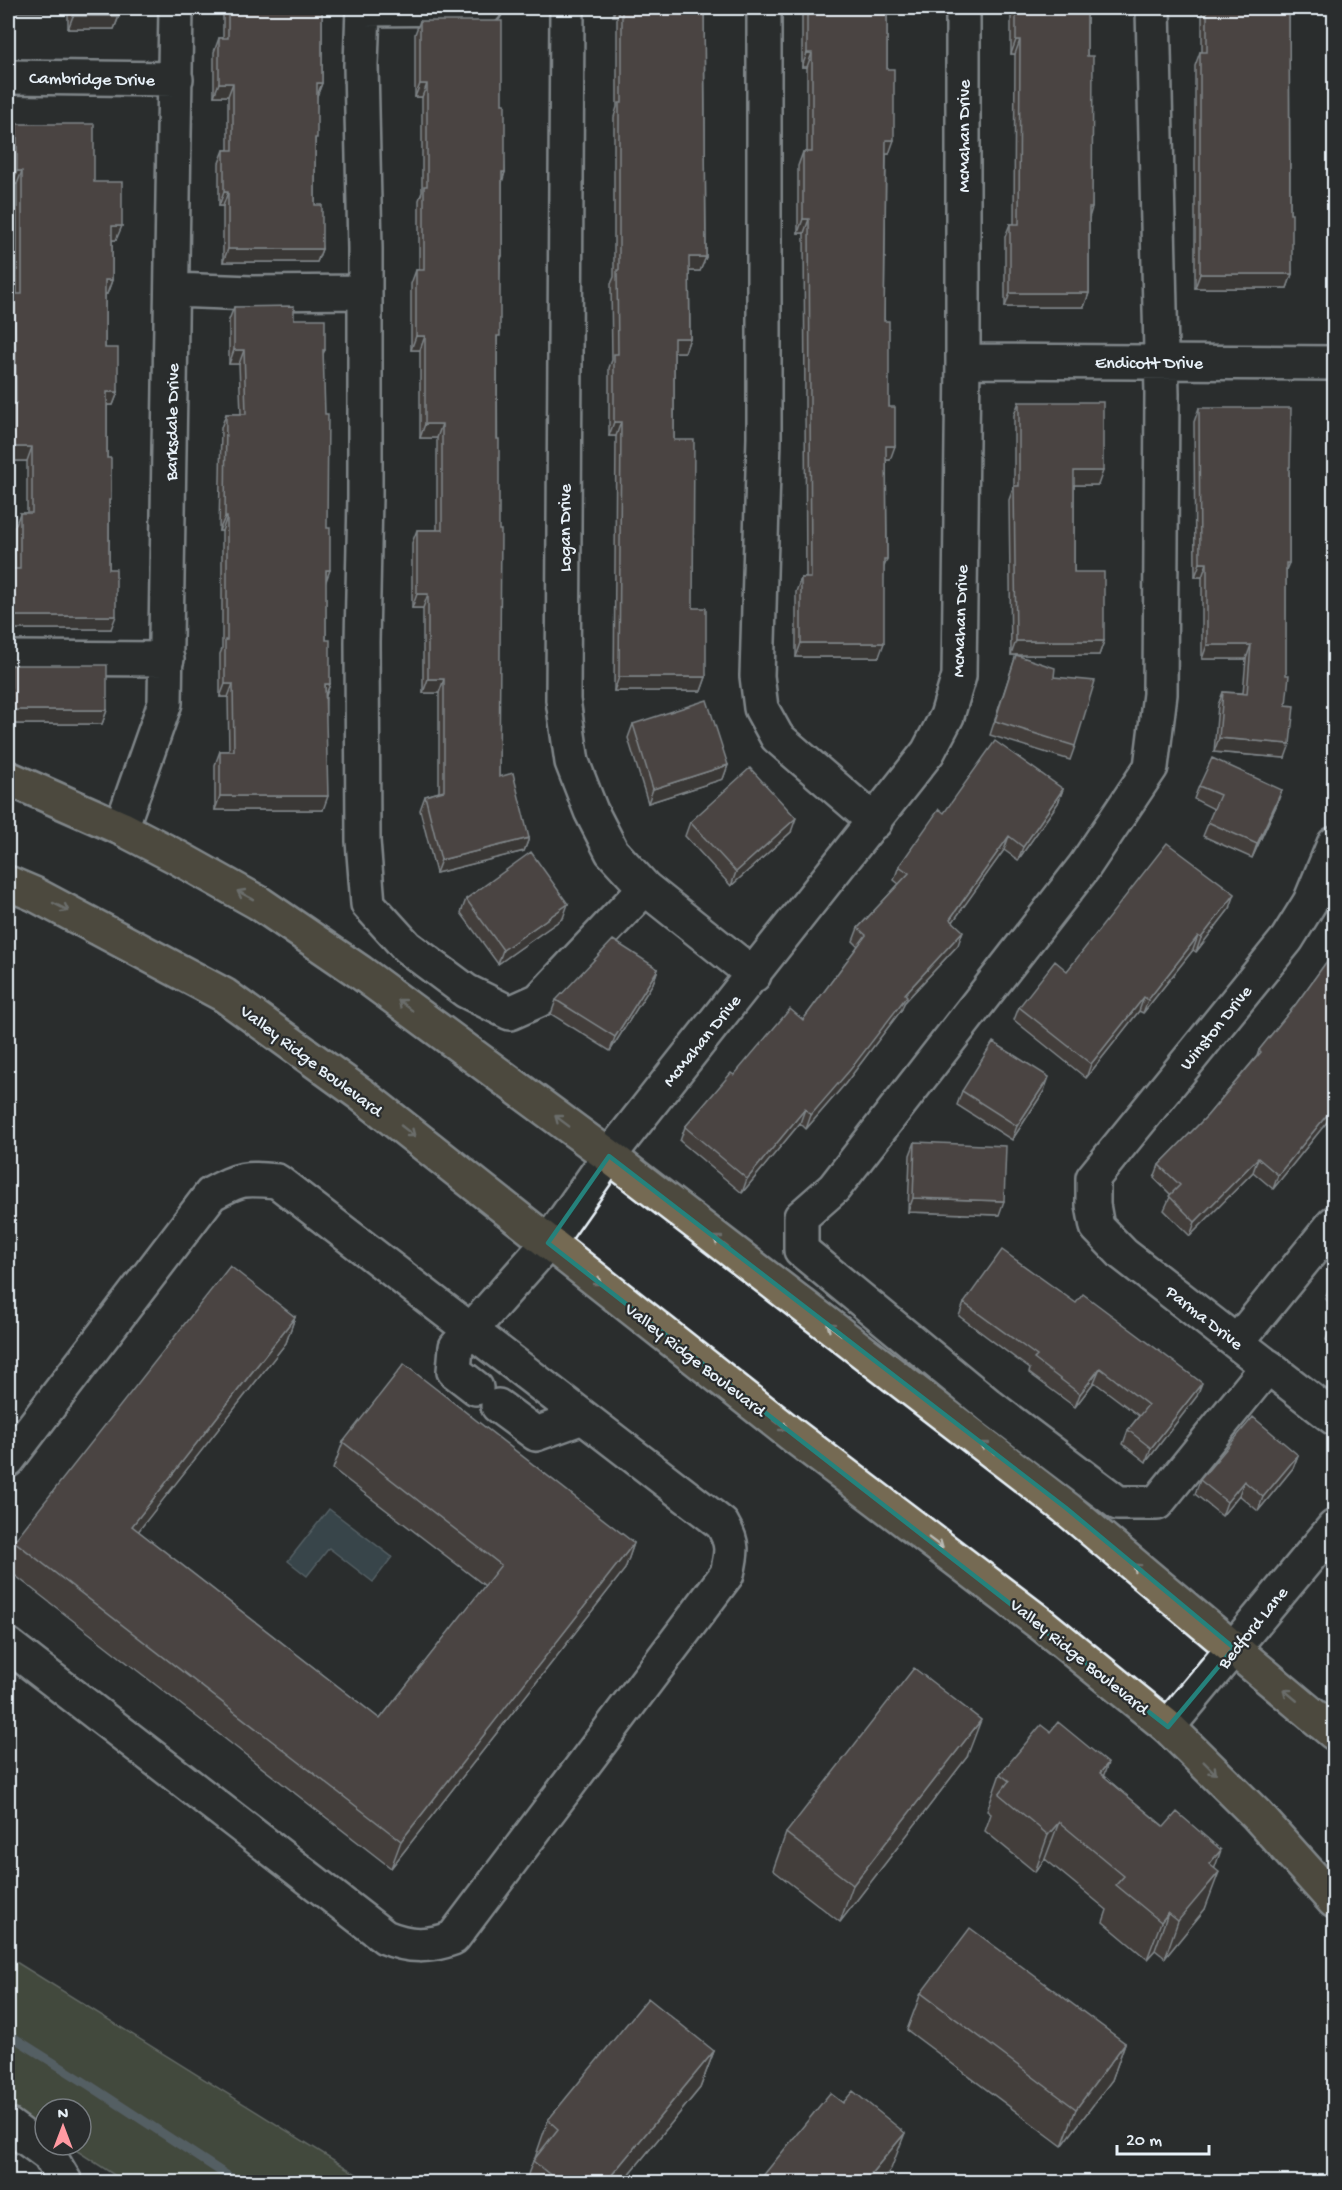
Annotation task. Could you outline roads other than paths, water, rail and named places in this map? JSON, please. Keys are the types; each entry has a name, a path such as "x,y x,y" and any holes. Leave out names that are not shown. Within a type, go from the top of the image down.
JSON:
{"main road":[{"path":"8,778 121,828 259,903 310,936 609,1156 1066,1508 1335,1733"},
{"path":"8,801 53,798"},
{"name":"Valley Ridge Boulevard","path":"8,883 34,894 224,995 327,1068 795,1437 1005,1596 1168,1727 1257,1815 1335,1900"}],"street":[{"name":"Barksdale Drive","path":"121,828 165,703 176,8"},
{"path":"485,8 363,8 365,292 363,841 368,904 407,947 466,991 510,1013 539,1000 645,888"},
{"name":"Logan Drive","path":"567,8 563,700 572,762 591,811 612,852 645,888 754,975"},
{"path":"764,8 765,438 757,676 761,708 777,737 875,822"},
{"name":"McMahan Drive","path":"583,1417 536,1434 454,1371 456,1347 548,1243 609,1156 928,752 947,716 959,676 963,361 963,8"},
{"path":"1153,8 1162,362 1160,694 1151,767 1077,877 834,1188 801,1217 801,1250 991,1407 1118,1503 1157,1503 1268,1366"},
{"name":"Cambridge Drive","path":"8,77 176,79"},
{"path":"173,290 252,293 365,292"},
{"name":"Endicott Drive","path":"963,361 1335,363"},
{"path":"8,658 166,659"},
{"name":"Winston Drive","path":"1093,1205 1093,1178 1287,939 1310,902 1335,844"},
{"path":"8,1460 211,1194 235,1182 247,1179 277,1182 722,1524 730,1538 732,1552 727,1574 453,1938 429,1945 414,1946 385,1937 8,1646"},
{"name":"Parma Drive","path":"1093,1205 1097,1227 1123,1254 1335,1418"},
{"path":"1237,1342 1335,1223"},
{"name":"Bedford Lane","path":"1168,1727 1335,1527"},
{"path":"8,2125 49,2155 65,2182"}],"water":[{"path":"329,1509 392,1557 373,1582 329,1548 307,1576 288,1561"}],"waterway":[{"path":"8,2034 237,2182"}]}
